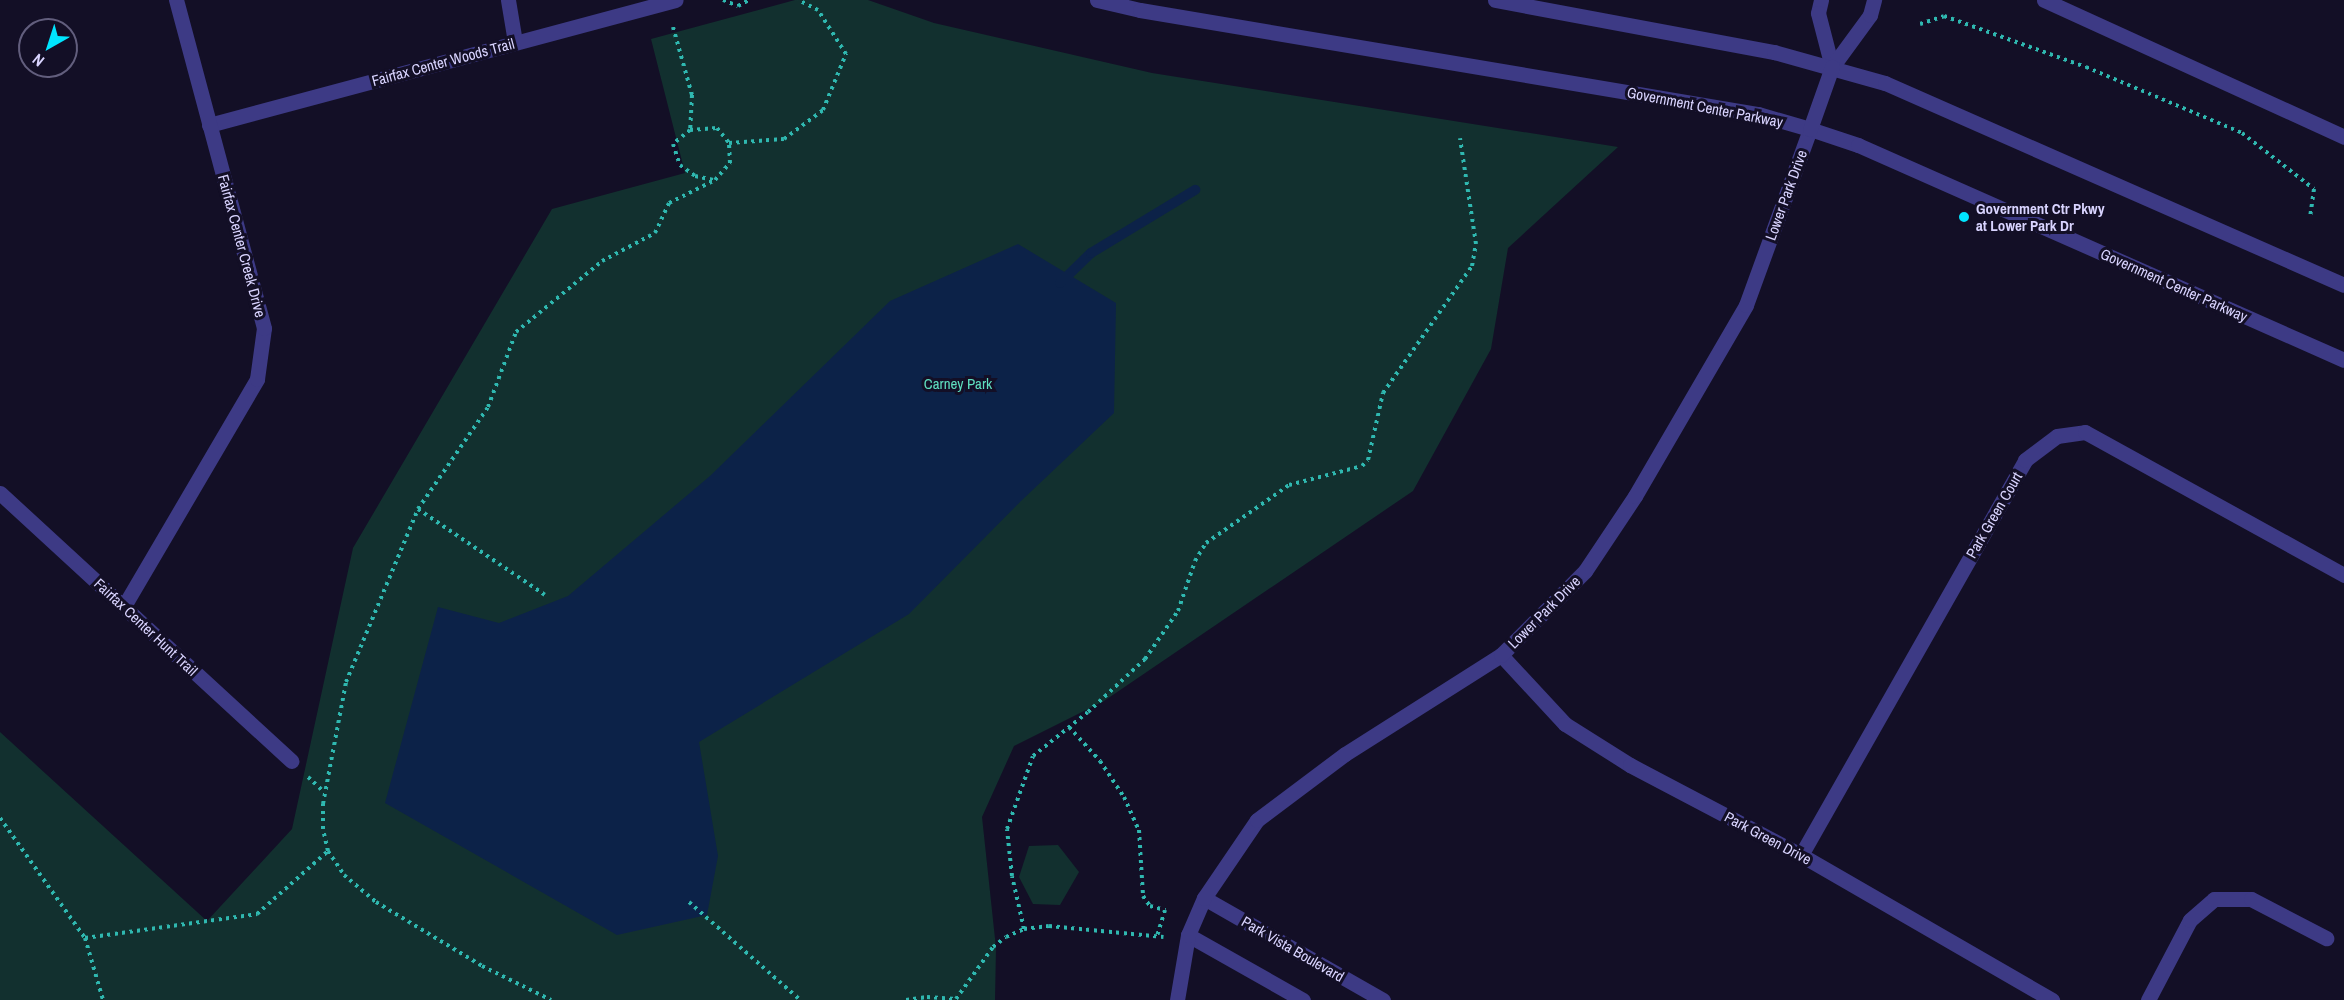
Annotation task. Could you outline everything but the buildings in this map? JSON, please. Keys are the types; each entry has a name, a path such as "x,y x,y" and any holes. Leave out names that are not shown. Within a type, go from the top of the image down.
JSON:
{"street":[{"name":"Fairfax Center Creek Drive","path":"124,606 257,379 264,328 176,0"},
{"path":"508,0 515,42"},
{"name":"Government Center Parkway","path":"1097,0 1140,10 1758,114 1810,129 1858,145 2344,360"},
{"path":"1496,0 1774,52 1889,85 2344,285"},
{"path":"1821,0 1818,12 1832,67"},
{"name":"Lower Park Drive","path":"1177,1000 1188,935 1204,898 1257,820 1345,754 1501,656 1585,571 1635,496 1746,306 1832,67 1870,15 1874,0"},
{"path":"2044,0 2344,137"},
{"name":"Fairfax Center Woods Trail","path":"209,125 671,1"},
{"name":"Park Green Court","path":"1801,855 2025,460 2057,436 2085,432 2344,575"},
{"name":"Fairfax Center Hunt Trail","path":"0,493 291,761"},
{"name":"Park Green Drive","path":"1501,656 1564,724 1630,765 1801,855 2052,1000"},
{"name":"Park Vista Boulevard","path":"1204,898 1383,1000"},
{"path":"2148,1000 2190,920 2214,899 2251,899 2326,938"},
{"path":"1188,935 1302,1000"}],"path":[{"path":"723,0 738,6 749,0"},
{"path":"729,143 784,138 823,110 846,54 818,10 798,0"},
{"path":"671,1 692,94 690,130"},
{"path":"1920,24 1944,16 1996,37 2086,67 2242,133 2314,189 2310,216"},
{"path":"551,1000 482,966 376,902 344,875 328,851 323,829 323,804 346,682 418,509 488,407 516,332 602,261 655,233 669,204 715,180 730,163 729,143 717,128 690,130 673,144 680,165 695,176 715,180"},
{"path":"1024,929 1012,876 1007,829 1033,756 1089,712 1145,659 1178,611 1195,561 1206,543 1289,485 1362,466 1368,460 1383,393 1472,266 1476,244 1460,138"},
{"path":"418,509 545,595"},
{"path":"1069,726 1106,770 1124,797 1139,830 1143,896 1150,906 1165,910 1157,936"},
{"path":"0,818 85,938 104,1000"},
{"path":"85,938 257,914 328,851"},
{"path":"689,902 800,1000"},
{"path":"906,1000 927,997 955,999 993,947 1006,937 1024,929 1049,926 1157,936 1188,935"}],"green space":[{"name":"Carney Park","path":"795,0 868,0 934,23 1152,73 1618,147 1508,248 1491,349 1413,491 1104,701 1014,746 982,817 996,948 995,1000 0,1000 0,732 207,921 292,829 353,548 552,209 685,173 651,39"},
{"path":"1058,845 1079,872 1060,905 1033,904 1019,877 1029,846"}],"water":[{"path":"1018,244 1116,303 1114,413 1021,501 909,614 699,742 718,856 707,915 617,935 385,803 438,607 499,623 568,596 710,476 890,301"}],"waterway":[{"path":"1060,283 1091,253 1195,190"}],"place":[{"name":"Government Ctr Pkwy at Lower Park Dr","path":"1964,217"}]}
